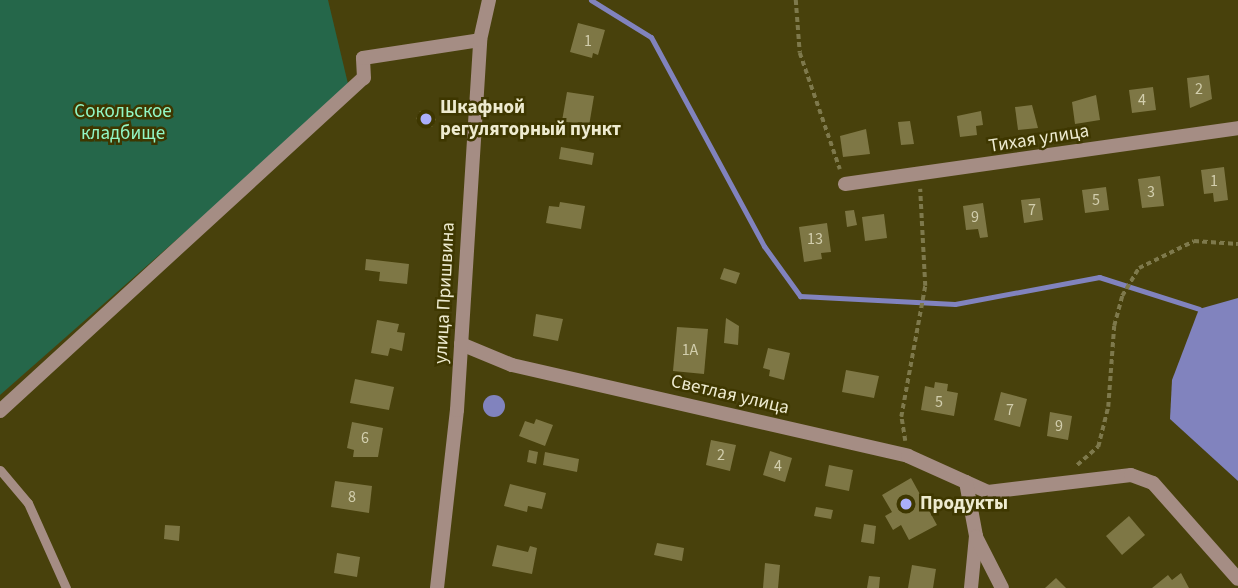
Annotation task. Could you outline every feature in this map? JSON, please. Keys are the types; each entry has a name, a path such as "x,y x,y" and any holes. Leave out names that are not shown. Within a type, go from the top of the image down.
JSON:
{"street":[{"name":"улица Пришвина","path":"438,588 461,344 480,40 489,0"},
{"path":"0,411 364,78 363,58 480,40"},
{"name":"Тихая улица","path":"845,184 920,176 1238,128"},
{"name":"Светлая улица","path":"461,344 512,365 908,456 988,492 1054,485"},
{"path":"1054,485 1131,475 1153,483 1238,579"},
{"path":"966,482 976,536 971,588"},
{"path":"976,536 1002,588"}],"lane":[{"path":"0,470 28,503 66,588"}],"path":[{"path":"796,0 800,53 845,184"},
{"path":"908,456 901,417 925,286 920,176"},
{"path":"1054,485 1098,447 1108,407 1114,326 1122,296 1139,268 1194,241 1238,244"}],"green space":[{"name":"Сокольское кладбище","path":"0,0 328,0 349,88 0,395"}],"water":[{"path":"1238,298 1238,481 1170,419 1172,380 1199,309"},
{"path":"494,395 502,398 505,406 502,414 494,417 486,414 483,406 486,398"}],"building":[{"path":"578,23 605,30 598,55 593,53 592,58 570,52"},
{"path":"1209,75 1212,99 1190,108 1187,78"},
{"path":"1153,87 1156,110 1132,113 1129,90"},
{"path":"567,92 594,96 589,126 562,121"},
{"path":"1096,95 1100,120 1075,124 1072,102"},
{"path":"1032,105 1038,128 1018,130 1015,107"},
{"name":"Шкафной регуляторный пункт","path":"420,111 436,119 432,127 416,119"},
{"path":"981,111 983,125 976,126 977,135 960,137 957,116"},
{"path":"910,121 914,144 901,145 898,122"},
{"path":"866,129 870,154 843,157 840,136"},
{"path":"561,147 594,153 592,165 559,159"},
{"path":"1224,167 1228,200 1214,202 1213,193 1204,194 1201,170"},
{"path":"1160,176 1164,206 1142,208 1138,179"},
{"path":"1106,187 1109,210 1085,213 1082,190"},
{"path":"1040,198 1043,220 1024,223 1021,200"},
{"path":"560,202 585,206 581,229 546,223 549,206 559,207"},
{"path":"983,203 988,237 980,238 978,229 966,230 963,206"},
{"path":"854,210 857,225 847,227 845,211"},
{"path":"884,214 887,238 865,241 862,217"},
{"path":"827,223 831,252 821,253 822,259 804,262 799,227"},
{"path":"366,259 409,264 407,284 379,281 380,272 365,270"},
{"path":"724,268 740,273 736,284 720,279"},
{"path":"536,314 563,319 558,341 533,336"},
{"path":"726,318 739,326 738,345 724,343"},
{"path":"377,320 399,324 397,332 405,333 402,351 390,348 388,356 371,353"},
{"path":"677,327 708,329 704,374 673,371"},
{"path":"768,348 790,353 784,380 769,376 770,370 763,368"},
{"path":"846,370 879,376 874,398 842,392"},
{"path":"355,379 394,387 389,410 350,403"},
{"path":"935,382 948,384 947,391 958,393 954,416 921,410 925,386 934,388"},
{"path":"1001,392 1027,399 1020,427 994,420"},
{"path":"1050,412 1072,416 1068,440 1047,436"},
{"path":"536,419 553,425 545,446 519,436 525,421 534,424"},
{"path":"352,422 383,428 378,457 353,457 354,450 347,448"},
{"path":"711,440 736,445 730,471 706,465"},
{"path":"529,450 538,452 536,464 527,462"},
{"path":"770,451 792,458 785,482 763,475"},
{"path":"545,452 579,459 577,472 543,465"},
{"path":"829,465 853,470 849,491 825,486"},
{"name":"Продукты","path":"911,478 937,525 909,540 901,525 893,530 885,516 892,512 882,495"},
{"path":"335,481 372,486 369,513 331,507"},
{"path":"510,484 546,493 542,509 528,506 527,512 504,506"},
{"path":"816,507 833,510 831,519 814,516"},
{"path":"1129,516 1145,535 1122,555 1106,536"},
{"path":"864,524 876,526 874,544 861,542"},
{"path":"165,525 180,526 179,541 164,539"},
{"path":"657,543 684,548 682,561 654,555"},
{"path":"497,545 528,552 530,546 537,548 532,574 492,566"},
{"path":"337,553 360,557 357,577 334,573"},
{"path":"765,563 780,565 778,588 763,588"},
{"path":"912,565 936,569 933,588 908,588"},
{"path":"1181,573 1189,588 1152,588 1168,575 1172,580"},
{"path":"869,576 880,577 879,588 867,588"},
{"path":"1056,578 1066,588 1045,588"}],"waterway":[{"path":"591,0 651,37 764,246 800,296 955,304 1099,277 1199,309"}],"place":[{"name":"Шкафной регуляторный пункт","path":"426,119"},
{"name":"Продукты","path":"906,504"}]}
